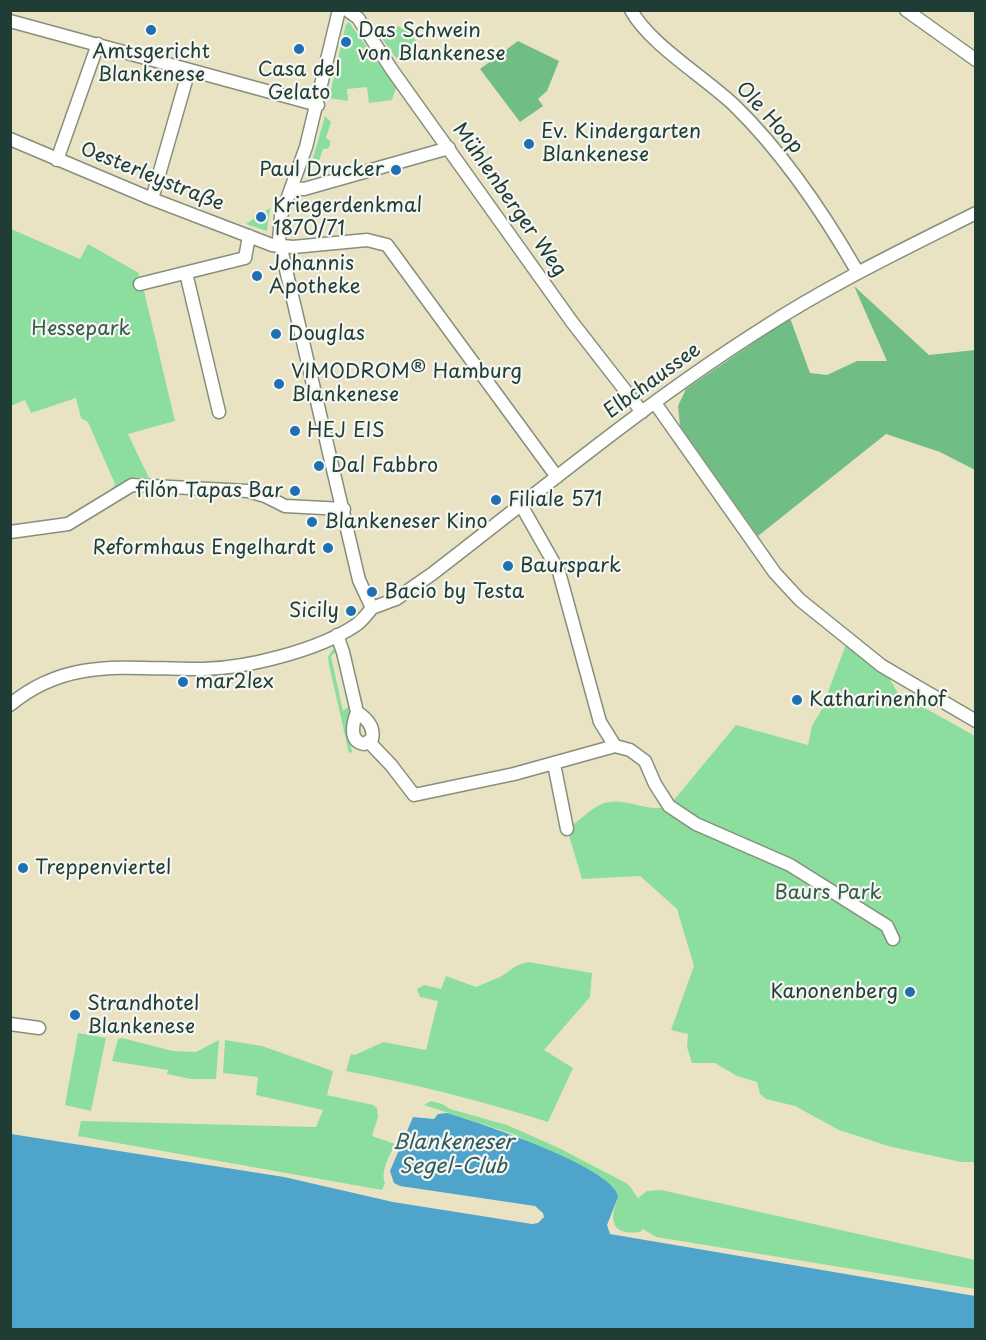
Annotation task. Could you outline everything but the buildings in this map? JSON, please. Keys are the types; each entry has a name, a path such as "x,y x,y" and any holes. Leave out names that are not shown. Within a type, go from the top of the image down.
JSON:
{"street":[{"path":"339,10 318,105 306,147 281,216 280,246 359,580 372,608"},
{"name":"Mühlenberger Weg","path":"347,10 358,18 392,70 572,322 642,412"},
{"name":"Ole Hoop","path":"631,10 659,42 734,105 767,139 814,201 857,271"},
{"path":"906,10 975,60"},
{"path":"10,21 318,105"},
{"path":"57,160 99,44"},
{"path":"152,199 189,70"},
{"name":"Oesterleystraße","path":"10,139 152,199 280,246"},
{"path":"291,188 304,189 449,148"},
{"name":"Elbchaussee","path":"10,705 32,689 60,676 114,667 215,669 285,656 358,624 372,608 392,601 432,574 642,412 758,330 857,271 975,213"},
{"path":"140,284 245,258 249,236"},
{"path":"280,246 367,240 387,245 557,477"},
{"path":"186,273 219,412"},
{"path":"655,403 775,573 800,600 882,666 975,721"},
{"path":"10,532 68,524 132,485 248,491 285,506 344,509"},
{"path":"521,505 559,572 600,722 615,746"},
{"path":"336,635 343,652 357,712 354,721 354,738 362,744 369,742 373,736 365,717 357,712"},
{"path":"369,742 391,765 414,795 554,764 615,746 630,750 645,762 669,806 696,824 790,865 887,926 893,939"},
{"path":"554,764 567,829"},
{"path":"10,1024 39,1028"}],"green space":[{"path":"349,22 396,88 392,100 369,103 367,87 347,89 348,101 329,98 346,24"},
{"path":"399,26 402,29 406,27 416,41 412,44 414,48 399,62 380,36 389,29"},
{"path":"518,41 559,61 547,91 538,99 543,106 520,122 480,69"},
{"path":"325,116 331,122 326,138 330,141 330,146 323,149 318,164 311,165"},
{"path":"270,208 267,231 246,224"},
{"name":"Hessepark","path":"11,229 80,259 88,244 139,273 138,279 144,291 175,421 128,434 150,480 136,477 111,492 115,484 88,422 81,418 76,398 31,413 25,400 11,406"},
{"path":"854,286 929,355 975,350 975,470 940,452 886,434 758,536 680,426 678,406 686,389 790,318 810,373 827,375 857,361 887,361"},
{"name":"Baurs Park","path":"848,639 882,666 898,693 975,736 975,1162 961,1162 888,1146 839,1130 795,1106 766,1099 760,1094 757,1082 737,1076 715,1063 692,1063 687,1047 688,1034 671,1030 694,966 677,909 640,876 582,879 567,829 593,809 610,802 652,808 669,806 736,725 808,745 812,726 827,700"},
{"path":"333,649 338,651 331,656 343,711 350,705 346,727 352,752 349,753 329,665 328,657"},
{"path":"528,962 592,973 590,997 544,1050 573,1068 548,1122 448,1094 346,1071 351,1054 355,1055 383,1042 426,1050 438,1001 420,997 417,989 424,985 441,989 446,976 476,987"},
{"path":"78,1033 106,1038 91,1111 65,1105"},
{"path":"122,1038 173,1051 196,1052 219,1040 216,1079 191,1079 167,1074 168,1070 112,1061 118,1039"},
{"path":"225,1040 262,1046 333,1071 327,1095 373,1105 377,1108 378,1117 372,1136 395,1144 385,1168 385,1183 382,1190 78,1136 81,1121 316,1127 323,1110 256,1095 258,1077 223,1073"},
{"path":"431,1101 450,1109 507,1125 559,1148 626,1183 638,1198 647,1191 661,1190 975,1260 975,1289 656,1237 643,1229 640,1232 630,1233 623,1231 618,1229 613,1219 618,1197 592,1172 513,1134 424,1105"}],"water":[{"name":"Blankeneser Segel-Club","path":"447,1113 542,1147 594,1173 611,1185 618,1197 607,1225 610,1234 975,1296 975,1329 11,1329 11,1134 284,1177 393,1202 532,1224 538,1223 544,1217 535,1206 400,1186 394,1183 390,1171 413,1117 434,1119 438,1114"}],"place":[{"name":"Amtsgericht Blankenese","path":"151,30"},
{"name":"Das Schwein von Blankenese","path":"346,42"},
{"name":"Casa del Gelato","path":"299,49"},
{"name":"Ev. Kindergarten Blankenese","path":"529,144"},
{"name":"Paul Drucker","path":"396,170"},
{"name":"Kriegerdenkmal 1870/71","path":"261,217"},
{"name":"Johannis Apotheke","path":"257,276"},
{"name":"Douglas","path":"276,334"},
{"name":"VIMODROM® Hamburg Blankenese","path":"279,384"},
{"name":"HEJ EIS","path":"295,431"},
{"name":"Dal Fabbro","path":"319,466"},
{"name":"filón Tapas Bar","path":"295,491"},
{"name":"Filiale 571","path":"496,500"},
{"name":"Blankeneser Kino","path":"312,522"},
{"name":"Reformhaus Engelhardt","path":"328,548"},
{"name":"Baurspark","path":"508,566"},
{"name":"Bacio by Testa","path":"372,592"},
{"name":"Sicily","path":"351,611"},
{"name":"mar2lex","path":"183,682"},
{"name":"Katharinenhof","path":"797,700"},
{"name":"Treppenviertel","path":"23,868"},
{"name":"Kanonenberg","path":"910,992"},
{"name":"Strandhotel Blankenese","path":"75,1015"}]}
